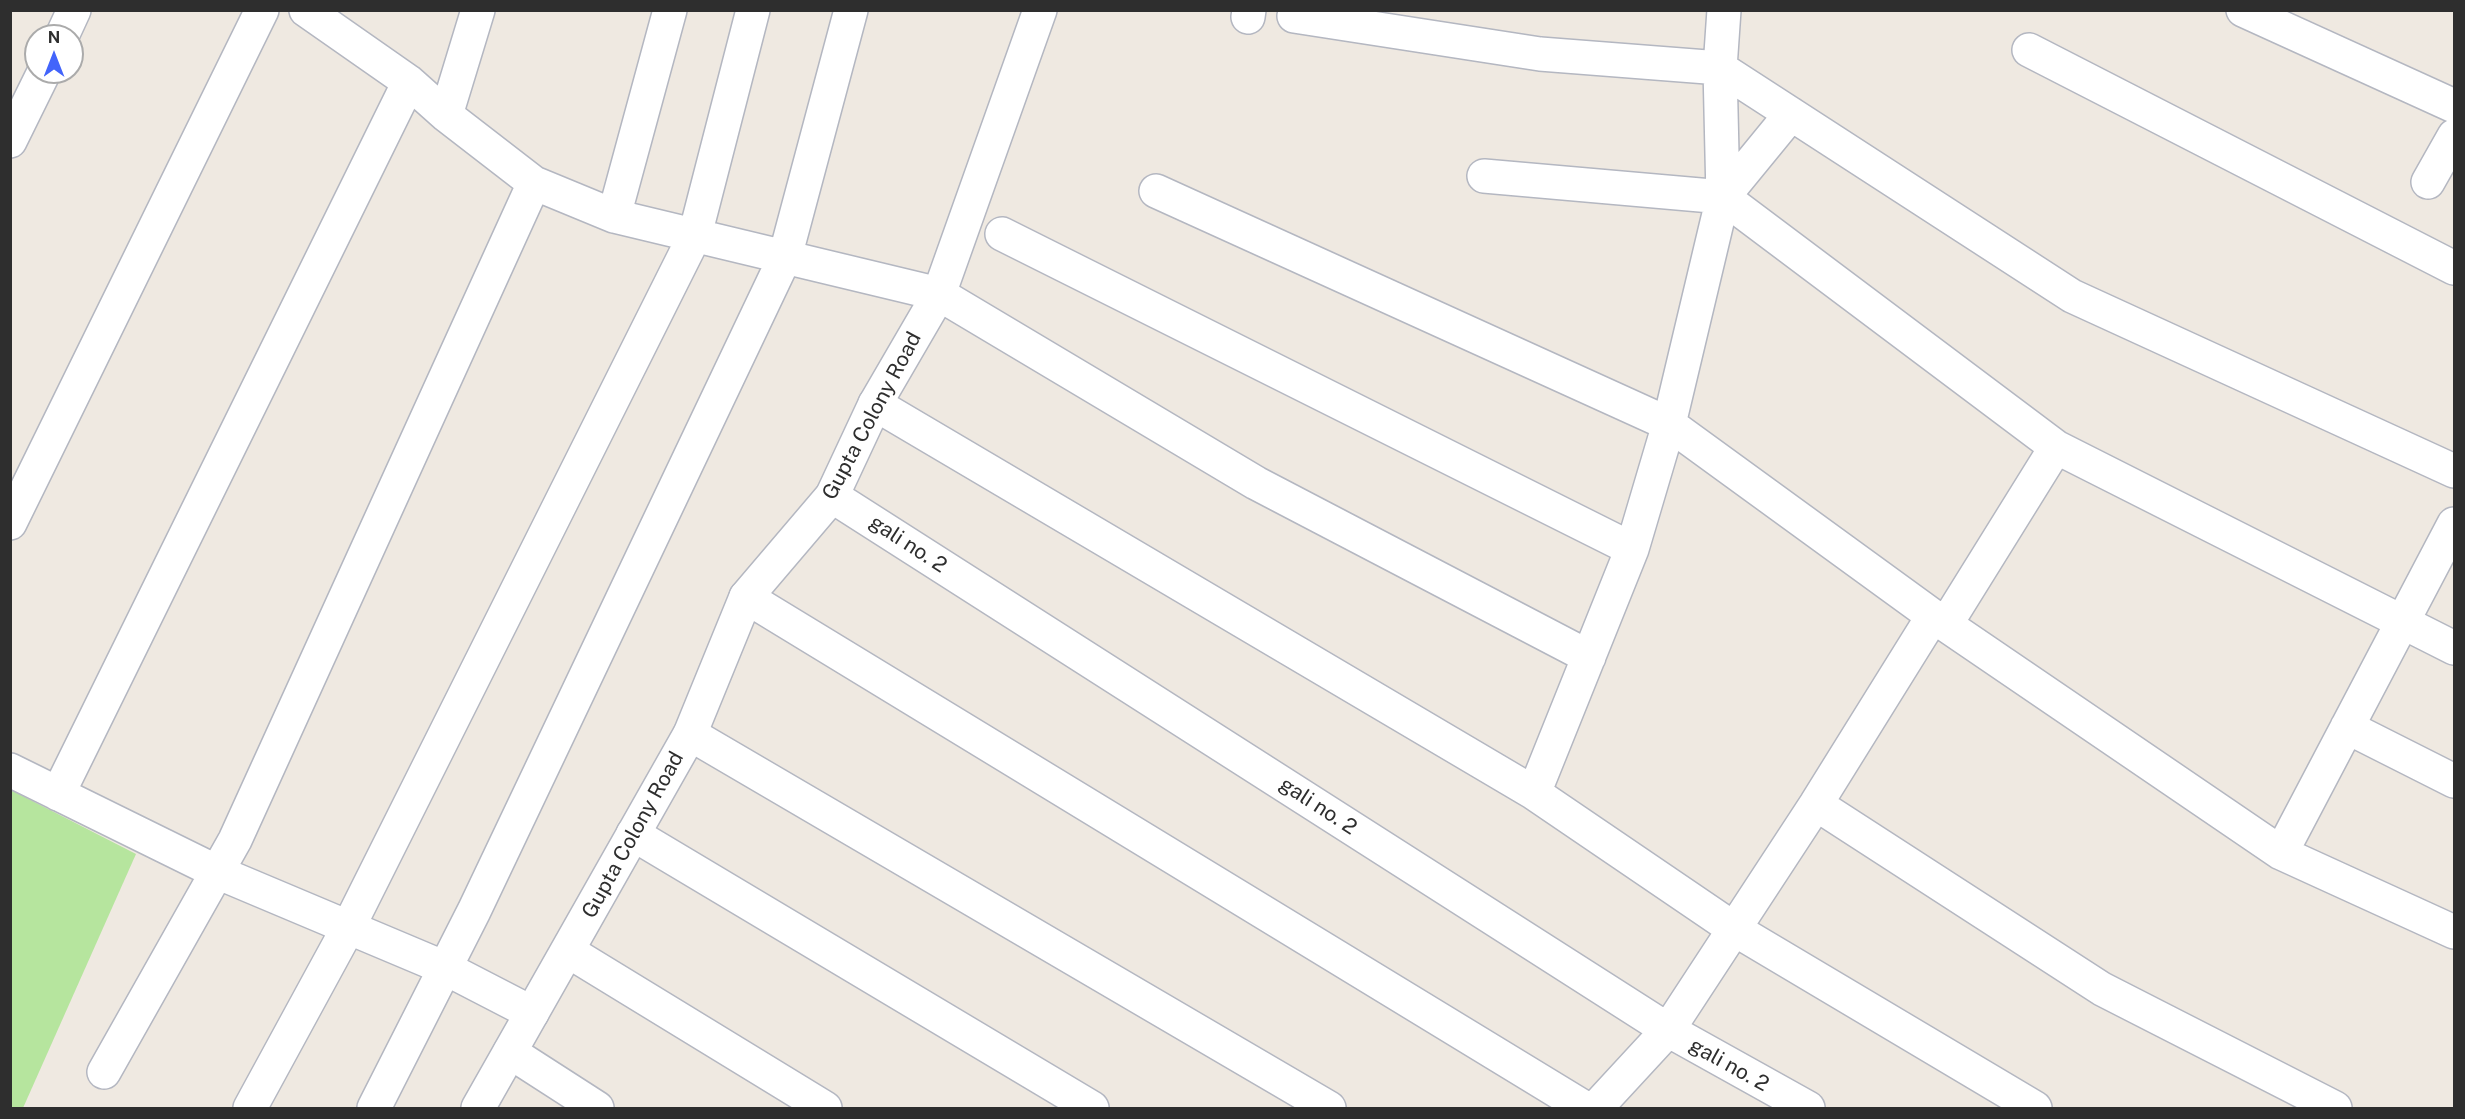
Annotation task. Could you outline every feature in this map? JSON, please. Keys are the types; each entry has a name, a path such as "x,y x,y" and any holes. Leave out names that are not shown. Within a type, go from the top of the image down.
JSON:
{"street":[{"path":"68,24 74,10"},
{"path":"10,523 262,10"},
{"path":"306,10 409,82 446,115 534,183 614,216 939,294 1256,483 1589,657"},
{"path":"446,115 478,10"},
{"path":"614,216 670,10"},
{"path":"250,1108 348,928 695,235 753,10"},
{"path":"374,1108 445,968 785,257 851,10"},
{"name":"Gupta Colony Road","path":"478,1108 690,734 746,597 832,496 874,404 939,294 1040,10"},
{"path":"1534,793 1632,549 1669,424 1723,197 1720,68 1724,10"},
{"path":"2242,10 2454,106"},
{"path":"1294,16 1540,54 1720,68 2072,296 2454,471"},
{"path":"2029,50 2454,268"},
{"path":"58,794 409,82"},
{"path":"10,141 38,84"},
{"path":"1723,197 1791,114"},
{"path":"2428,182 2454,136"},
{"path":"1484,176 1723,197 2056,447 2454,648"},
{"path":"104,1072 235,840 534,183"},
{"path":"1156,191 1669,424 1939,620 2282,853 2454,932"},
{"path":"1002,234 1632,549"},
{"path":"874,404 1534,793 1734,928 2035,1108"},
{"path":"1596,1108 1668,1030 1816,804 2056,447"},
{"name":"gali no. 2","path":"832,496 1668,1030 1808,1108"},
{"path":"2282,853 2454,524"},
{"path":"746,597 1585,1108"},
{"path":"2348,727 2454,781"},
{"path":"690,734 1329,1108"},
{"path":"10,770 217,872 445,968 532,1013"},
{"path":"1816,804 2102,988 2335,1108"},
{"path":"633,834 1092,1108"},
{"path":"568,951 825,1108"},
{"path":"510,1052 597,1108"}],"green space":[{"path":"11,790 136,854 23,1108 10,1108"}]}
